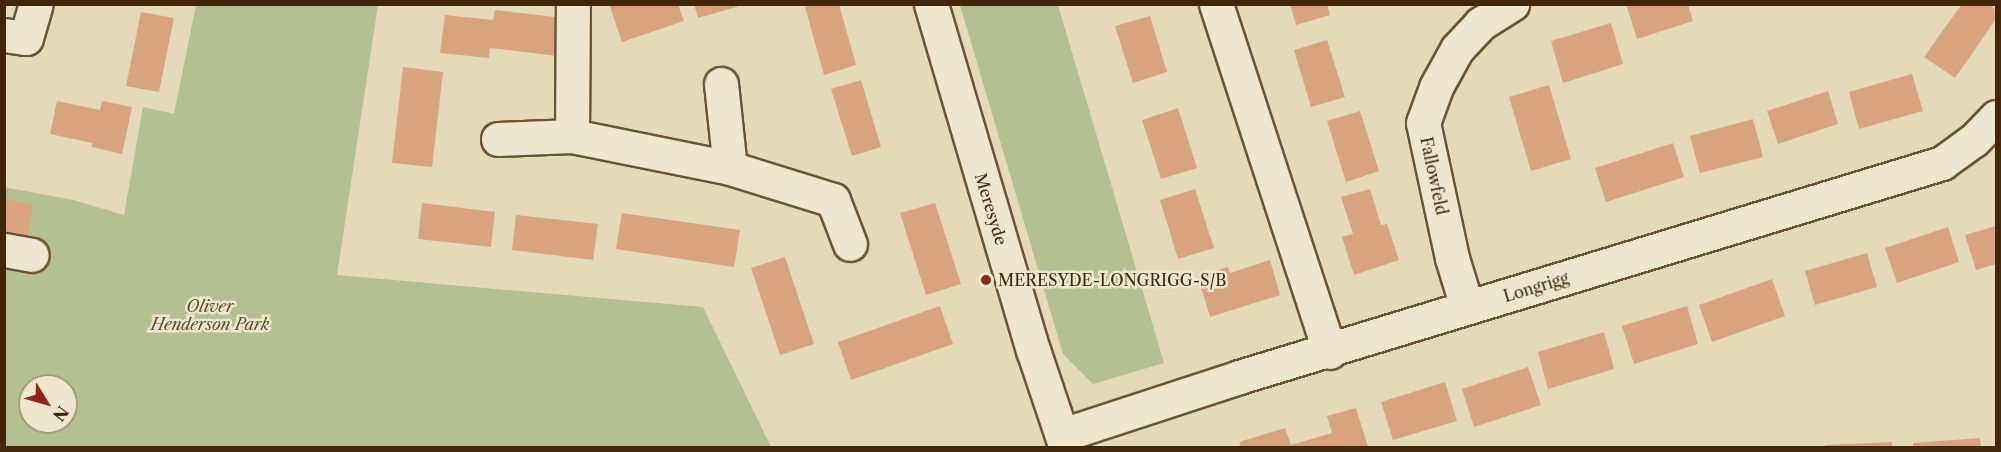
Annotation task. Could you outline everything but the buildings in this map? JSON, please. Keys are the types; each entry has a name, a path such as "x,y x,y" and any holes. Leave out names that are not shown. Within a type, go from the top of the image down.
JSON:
{"street":[{"path":"4,35 26,38 36,4"},
{"path":"572,136 573,4"},
{"name":"Meresyde","path":"931,4 1033,350 1064,441"},
{"path":"1216,4 1330,352"},
{"name":"Fallowfeld","path":"1467,307 1452,258 1423,123 1436,87 1457,49 1480,24 1512,4"},
{"path":"721,84 730,168"},
{"name":"Longrigg","path":"1064,441 1239,377 1330,352 1467,307 1942,163 1974,140 1996,117"},
{"path":"498,139 572,136 730,168 833,200 850,244"}],"green space":[{"name":"Oliver Henderson Park","path":"196,5 378,5 337,275 703,307 771,447 5,447 4,187 73,200 124,215 143,107 174,114"},
{"path":"960,5 1058,5 1164,363 1093,384 1063,354"}],"place":[{"name":"MERESYDE-LONGRIGG-S/B","path":"986,280"}]}
